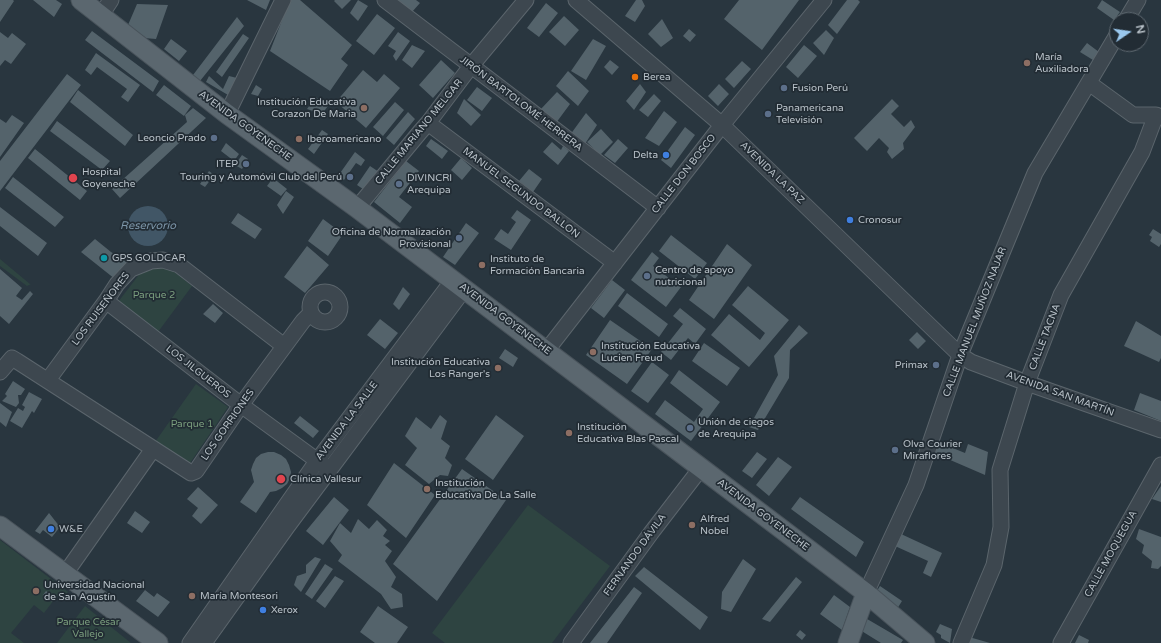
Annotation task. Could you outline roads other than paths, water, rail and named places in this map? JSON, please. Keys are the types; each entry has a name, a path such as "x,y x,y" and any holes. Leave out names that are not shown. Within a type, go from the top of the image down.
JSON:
{"main road":[{"name":"AVENIDA GOYENECHE","path":"82,0 106,7 227,114 357,208 547,350 866,593 925,643"},
{"path":"0,526 158,643"},
{"name":"CALLE MANUEL MUÑOZ NAJAR","path":"848,643 866,593"}],"street":[{"path":"227,114 283,0"},
{"name":"JIRÓN BARTOLOMÉ HERRERA","path":"385,0 658,208"},
{"name":"CALLE MARIANO MELGAR","path":"357,208 428,123 471,66 526,0"},
{"name":"AVENIDA LA PAZ","path":"576,0 722,125 960,355"},
{"name":"CALLE DON BOSCO","path":"547,350 722,125 824,0"},
{"path":"1131,12 1138,0"},
{"name":"CALLE MANUEL MUÑOZ NAJAR","path":"866,593 916,485 960,355 1035,173 1109,49"},
{"path":"1089,83 1133,115 1158,116"},
{"name":"CALLE TACNA","path":"961,643 994,565 1001,527 1000,470 1027,383 1061,295 1142,152 1158,116"},
{"name":"MANUEL SEGUNDO BALLON","path":"428,123 615,263"},
{"name":"LOS RUISEÑORES","path":"48,380 117,284 131,269 151,260 163,260 179,265 284,346"},
{"name":"AVENIDA LA SALLE","path":"204,643 228,599 318,461 459,284"},
{"name":"AVENIDA LA SALLE","path":"190,643 228,599 330,470 459,284"},
{"name":"LOS JILGUEROS","path":"106,301 241,405 330,470"},
{"name":"LOS GORRIONES","path":"153,448 191,473 196,471 241,405 303,321 311,313"},
{"name":"AVENIDA SAN MARTÍN","path":"960,355 972,362 1027,383 1161,430"},
{"path":"0,372 12,358 153,448 64,574"},
{"name":"CALLE MOQUEGUA","path":"1062,643 1161,465"},
{"name":"FERNANDO DÁVILA","path":"571,643 650,533 701,468"}],"water":[{"name":"Reservorio","path":"152,206 159,209 165,215 168,226 167,234 159,243 152,246 144,246 137,243 129,234 128,222 131,215 140,207"}],"place":[{"name":"María Auxiliadora","path":"1027,63"},
{"name":"Berea","path":"635,77"},
{"name":"Fusion Perú","path":"784,88"},
{"name":"Institución Educativa Corazon De Maria","path":"364,108"},
{"name":"Panamericana Televisión","path":"768,114"},
{"name":"Leoncio Prado","path":"214,138"},
{"name":"Iberoamericano","path":"299,139"},
{"name":"Delta","path":"666,155"},
{"name":"ITEP","path":"246,164"},
{"name":"Touring y Automóvil Club del Perú","path":"350,177"},
{"name":"Hospital Goyeneche","path":"73,178"},
{"name":"DIVINCRI Arequipa","path":"399,184"},
{"name":"Cronosur","path":"850,220"},
{"name":"Oficina de Normalización Provisional","path":"459,238"},
{"name":"GPS GOLDCAR","path":"104,258"},
{"name":"Instituto de Formación Bancaria","path":"482,265"},
{"name":"Centro de apoyo nutricional","path":"647,276"},
{"name":"Institución Educativa Lucien Freud","path":"593,352"},
{"name":"Primax","path":"936,365"},
{"name":"Institución Educativa Los Ranger's","path":"498,368"},
{"name":"Unión de ciegos de Arequipa","path":"690,428"},
{"name":"Institución Educativa Blas Pascal","path":"569,433"},
{"name":"Olva Courier Miraflores","path":"895,450"},
{"name":"Clínica Vallesur","path":"281,479"},
{"name":"Institución Educativa De La Salle","path":"427,489"},
{"name":"Alfred Nobel","path":"692,525"},
{"name":"W&E","path":"51,529"},
{"name":"Universidad Nacional de San Agustín","path":"36,591"},
{"name":"María Montesori","path":"192,596"},
{"name":"Xerox","path":"263,610"}],"park label":[{"name":"Parque 2","path":"154,295"},
{"name":"Parque 1","path":"192,424"},
{"name":"Parque César Vallejo","path":"88,628"}]}
